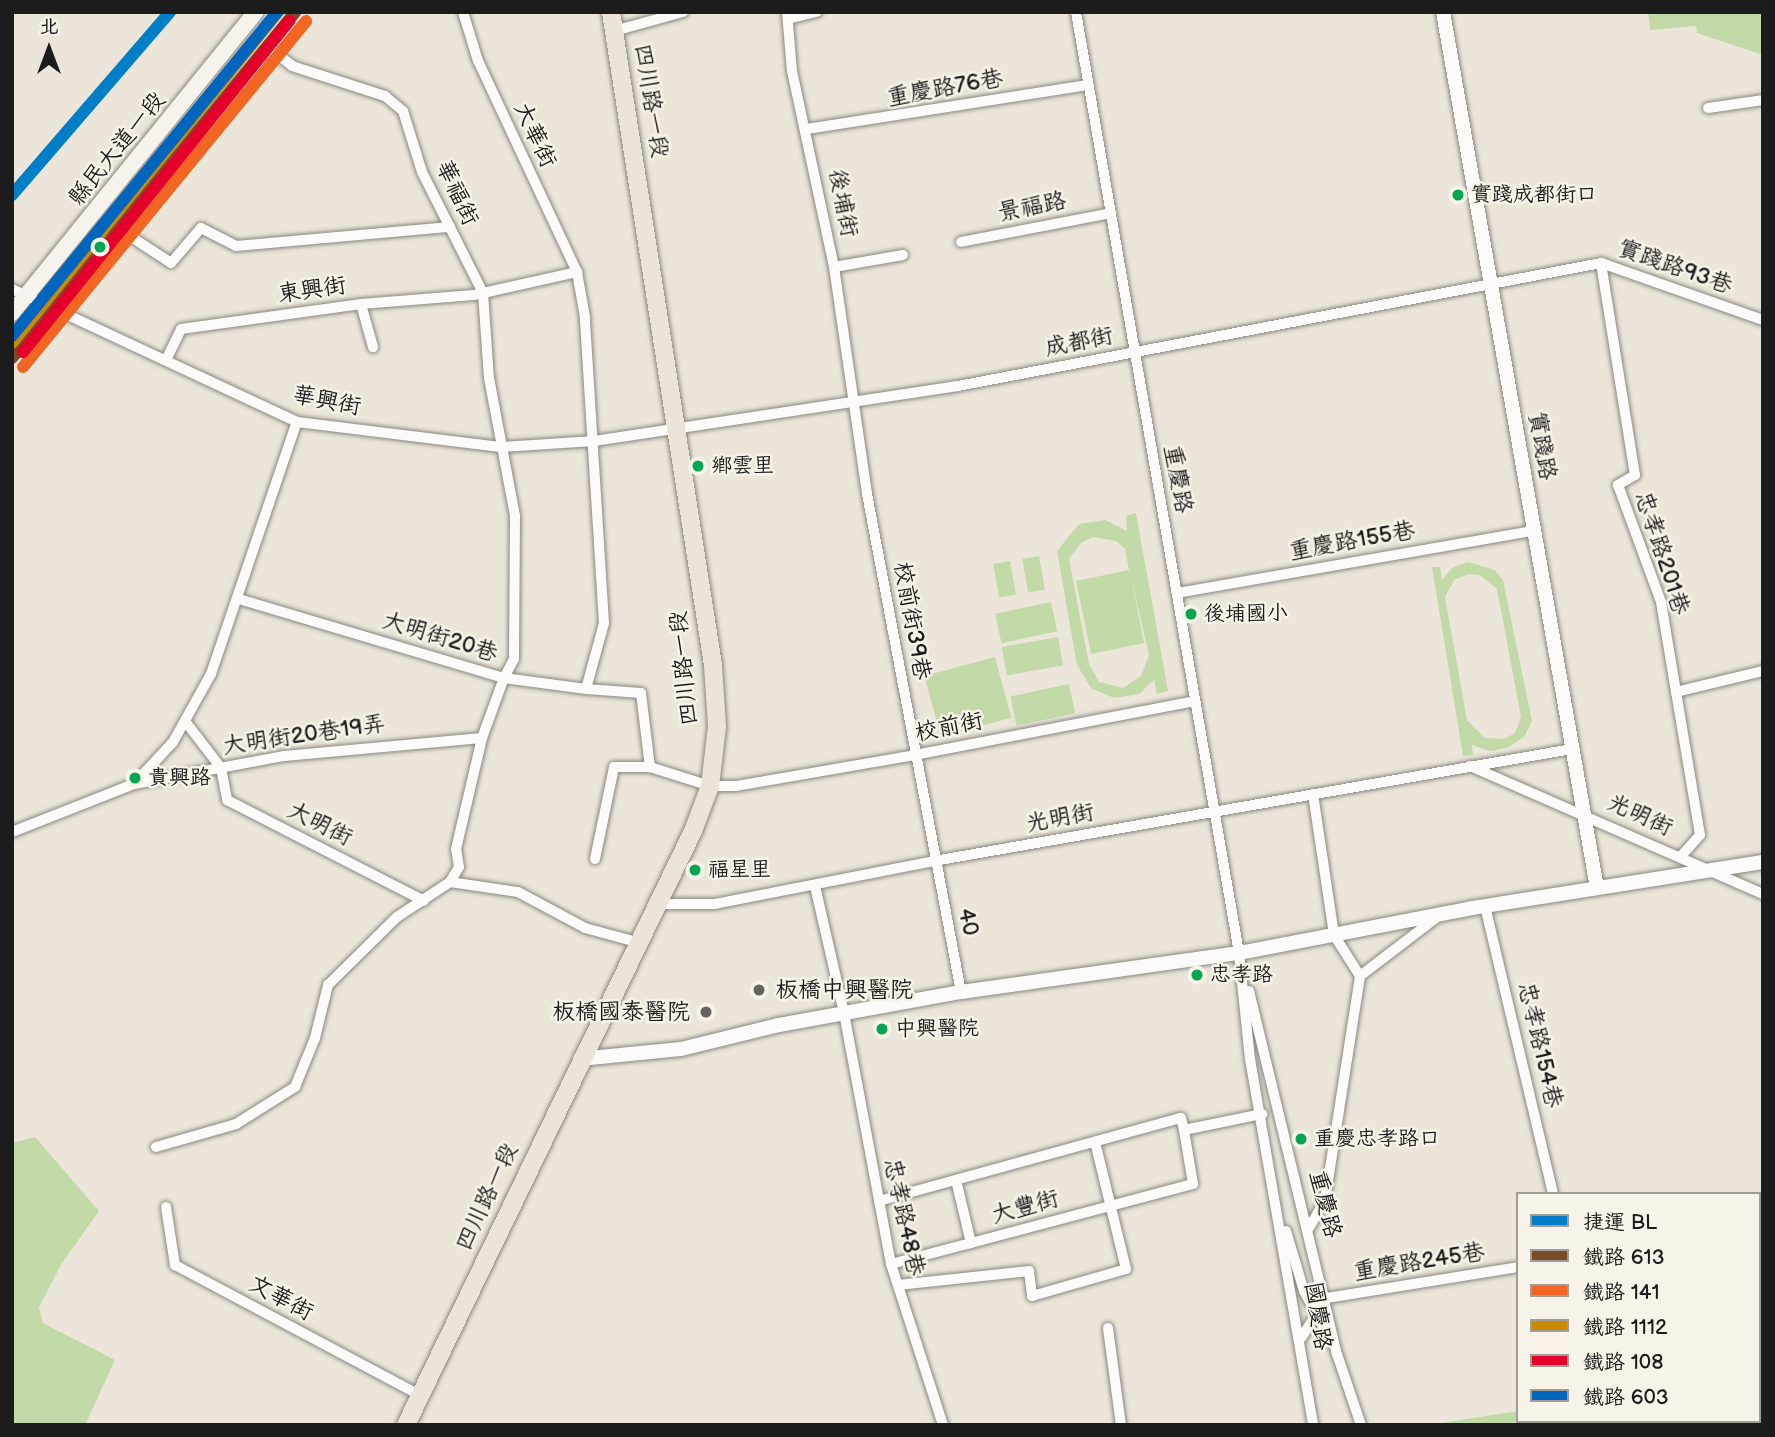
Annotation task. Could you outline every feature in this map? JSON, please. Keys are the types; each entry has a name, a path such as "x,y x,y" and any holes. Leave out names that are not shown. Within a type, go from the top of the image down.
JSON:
{"main road":[{"name":"縣民大道一段","path":"12,344 30,296 256,12"},
{"name":"縣民大道一段","path":"12,313 113,225 288,12"},
{"name":"四川路一段","path":"406,1425 657,904 710,786 717,726 713,664 611,12"}],"street":[{"name":"大華街","path":"463,12 478,61 577,272 594,441 604,623 586,689"},
{"path":"614,31 682,12"},
{"path":"788,16 817,12"},
{"name":"重慶路","path":"1076,12 1239,953 1250,1059 1279,1214"},
{"name":"實踐路","path":"1443,12 1597,888"},
{"name":"後埔街","path":"788,16 792,71 807,129 834,267 867,494"},
{"name":"華福街","path":"263,43 292,66 385,96 403,111 422,172 483,293 489,377 515,516 514,659 504,678"},
{"name":"重慶路76巷","path":"807,129 1088,85"},
{"path":"1708,108 1763,100"},
{"name":"景福路","path":"961,242 1111,214"},
{"path":"113,225 171,263 201,228 236,246 450,227"},
{"path":"834,267 904,256"},
{"name":"實踐路93巷","path":"1490,287 1601,263 1763,320"},
{"name":"忠孝路201巷","path":"1601,263 1635,475 1618,485 1661,602 1700,835 1680,857"},
{"path":"483,293 577,272"},
{"name":"成都街","path":"674,426 854,402 1490,287"},
{"name":"東興街","path":"166,360 181,329 361,304 483,293"},
{"name":"華興街","path":"30,296 297,422 502,447 594,441"},
{"path":"361,304 373,347"},
{"path":"12,832 134,785 173,742 211,674 239,599 297,422"},
{"path":"594,441 674,426"},
{"name":"校前街39巷","path":"867,494 934,861"},
{"name":"重慶路155巷","path":"1177,593 1534,531"},
{"name":"大明街20巷","path":"239,599 504,678 482,738 456,849 459,867 450,882"},
{"path":"1676,692 1763,671"},
{"path":"504,678 641,693 650,767"},
{"name":"校前街","path":"710,786 736,786 915,755 1195,701"},
{"path":"185,721 221,768"},
{"name":"大明街20巷19弄","path":"134,785 284,756 482,738"},
{"name":"光明街","path":"657,904 715,904 934,861 1572,749"},
{"name":"光明街","path":"1471,766 1583,812 1763,894"},
{"path":"595,859 614,767 650,767 710,786"},
{"name":"大明街","path":"221,768 226,800 424,901"},
{"path":"1310,1228 1325,1200 1360,976 1334,935 1313,794"},
{"name":"40","path":"934,861 961,992"},
{"path":"580,1059 681,1049 844,1013 961,992 1239,953 1485,906 1763,862"},
{"path":"156,1147 236,1124 295,1087 315,1038 328,985 347,962 397,917 450,882 518,892 585,928 637,942"},
{"name":"忠孝路48巷","path":"815,886 844,1013 891,1264 943,1425"},
{"name":"忠孝路154巷","path":"1485,906 1553,1192"},
{"path":"1360,976 1442,914"},
{"name":"重慶路","path":"1239,953 1310,1228 1337,1354 1361,1425"},
{"name":"大豐街","path":"1184,1130 1262,1114"},
{"name":"大豐街","path":"878,1201 1181,1118 1193,1184 971,1243 956,1180"},
{"path":"898,1285 1029,1271 1032,1296 1126,1269 1095,1142"},
{"name":"文華街","path":"166,1207 175,1265 420,1395"},
{"path":"1279,1214 1316,1314 1337,1354"},
{"name":"國慶路","path":"1279,1214 1313,1425"},
{"path":"891,1264 971,1243"},
{"name":"重慶路245巷","path":"1327,1298 1516,1267"},
{"path":"1301,1338 1327,1298"},
{"path":"1108,1328 1121,1425"}],"green space":[{"path":"1648,12 1763,12 1763,55 1697,33 1696,26 1650,30"},
{"path":"1136,513 1168,691 1157,694 1154,680 1139,694 1114,698 1091,688 1077,665 1057,551 1079,524 1105,520 1127,531 1126,516","holes":["1093,537 1116,541 1125,549 1129,570 1076,581 1091,654 1144,643 1131,577 1149,655 1141,676 1123,688 1099,682 1089,664 1069,559 1081,543"]},
{"path":"1039,556 1045,589 1028,592 1022,559"},
{"path":"1010,561 1016,594 999,597 993,564"},
{"path":"1468,562 1495,570 1503,580 1532,721 1524,737 1507,748 1490,751 1472,745 1473,755 1463,756 1432,567 1440,567 1442,580 1453,567","holes":["1469,574 1480,575 1497,589 1521,717 1515,733 1504,739 1485,738 1467,720 1445,597 1454,580"]},
{"path":"1051,602 1057,631 1001,643 995,614"},
{"path":"1058,637 1063,666 1007,675 1002,647"},
{"path":"995,657 1011,718 941,737 924,676"},
{"path":"1069,684 1075,713 1017,726 1010,696"},
{"path":"35,1137 99,1211 62,1263 39,1307 43,1323 115,1360 85,1425 12,1425 12,1143"},
{"path":"1516,1411 1516,1423 1580,1423 1429,1425"}],"metro line":[{"name":"BL","path":"12,195 170,12"}],"rail line":[{"name":"603","path":"12,336 277,12"},
{"name":"1112","path":"12,343 278,12"},
{"name":"613","path":"12,358 295,12"},
{"name":"108","path":"23,352 289,21"},
{"name":"141","path":"23,367 306,21"}],"place":[{"name":"實踐成都街口","path":"1458,195"},
{"name":"鄉雲里","path":"698,466"},
{"name":"後埔國小","path":"1191,614"},
{"name":"貴興路","path":"135,778"},
{"name":"福星里","path":"695,870"},
{"name":"忠孝路","path":"1197,975"},
{"name":"板橋中興醫院","path":"759,990"},
{"name":"板橋國泰醫院","path":"706,1012"},
{"name":"中興醫院","path":"882,1029"},
{"name":"重慶忠孝路口","path":"1301,1139"}]}
